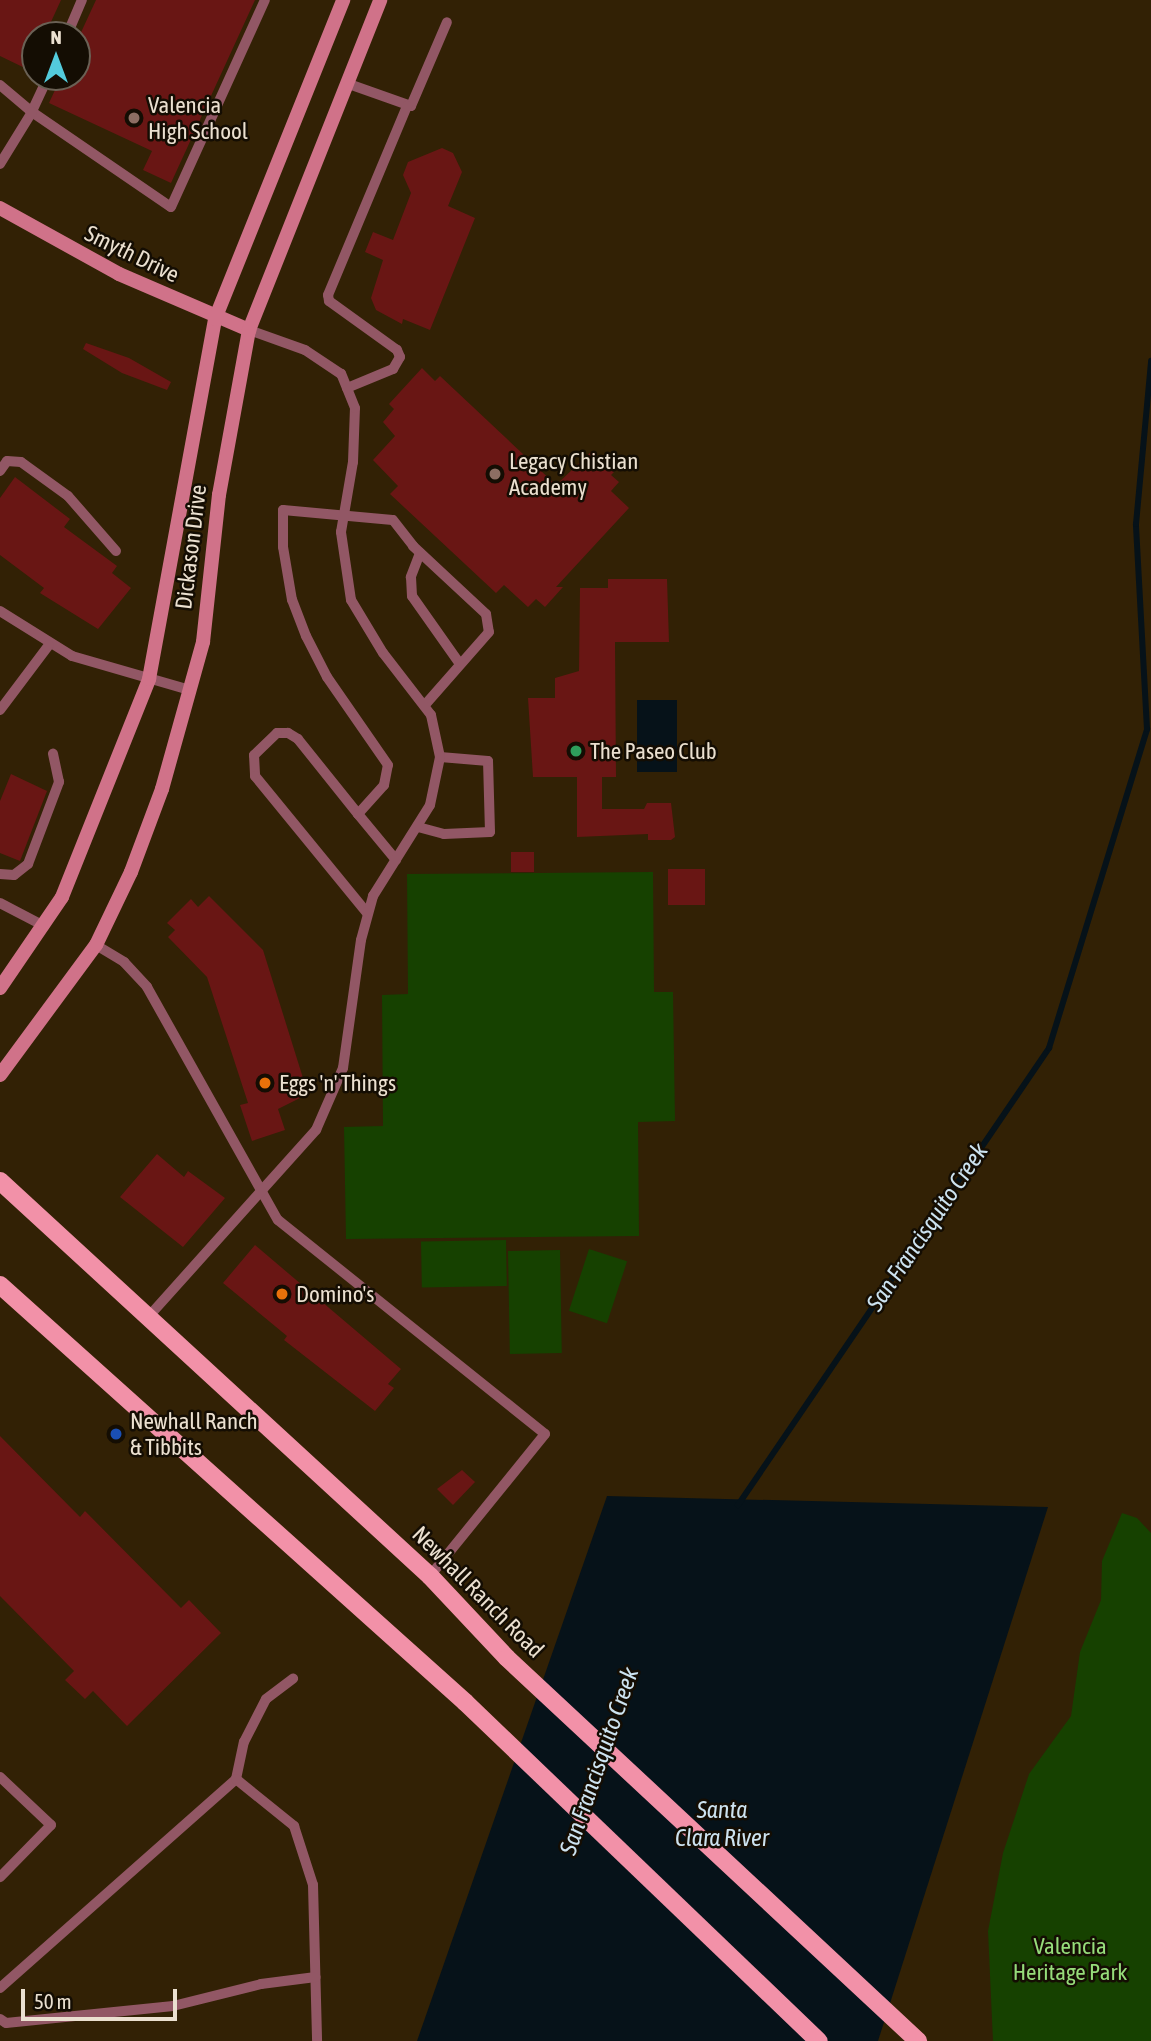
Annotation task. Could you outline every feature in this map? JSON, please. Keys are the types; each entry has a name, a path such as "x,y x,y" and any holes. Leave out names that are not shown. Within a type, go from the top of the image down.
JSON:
{"main road":[{"name":"Newhall Ranch Road","path":"0,1181 150,1315 430,1577 507,1658 918,2041"},
{"path":"0,1286 465,1702 819,2041"}],"street":[{"name":"Dickason Drive","path":"0,988 62,897 116,771 149,679 215,319 343,0"},
{"name":"Dickason Drive","path":"0,1075 96,945 136,860 203,642 219,495 249,330 380,0"},
{"name":"Smyth Drive","path":"0,208 82,256 215,319 249,330"}],"lane":[{"path":"72,21 82,0"},
{"path":"0,85 32,112 172,207 265,0"},
{"path":"345,83 407,106 414,104 447,22"},
{"path":"0,164 42,91"},
{"path":"347,388 398,363 397,350 329,301 328,295 407,106"},
{"path":"150,1315 316,1130 343,1068 367,913 373,896 430,805 440,757 431,715 383,653 351,600 341,532 355,408 341,374 305,351 249,330"},
{"path":"0,471 7,461 21,462 68,496 116,551"},
{"path":"358,814 384,785 388,765 327,677 306,636 292,600 283,547 284,510 393,520 420,553 489,619 489,632 424,706"},
{"path":"420,553 411,577 412,596 460,664"},
{"path":"0,612 49,645 190,690"},
{"path":"0,710 49,645"},
{"path":"367,913 256,776 254,755 277,733 298,739 396,860"},
{"path":"0,874 14,875 28,864 59,782 53,754"},
{"path":"418,827 444,834 490,832 488,761 440,757"},
{"path":"0,902 44,926"},
{"path":"96,945 124,962 147,987 278,1220 545,1434 430,1577"},
{"path":"0,1988 236,1779 244,1742 266,1699 293,1679"},
{"path":"0,1777 51,1825 0,1877"},
{"path":"236,1779 294,1826 313,1885 317,2041"},
{"path":"0,2019 6,2023 173,2006 261,1984 316,1977"}],"green space":[{"path":"653,872 654,992 673,992 675,1121 638,1122 639,1236 346,1239 344,1127 383,1126 382,995 408,994 407,874"},
{"path":"506,1240 507,1286 422,1287 421,1241"},
{"path":"589,1249 627,1261 607,1323 569,1311"},
{"path":"560,1250 562,1353 510,1354 508,1251"},
{"name":"Valencia Heritage Park","path":"1122,1513 1137,1518 1151,1533 1151,2041 993,2041 988,1931 1003,1853 1029,1774 1071,1716 1080,1652 1101,1600 1102,1561"}],"water":[{"path":"637,700 677,700 677,772 637,772"},
{"name":"Santa Clara River","path":"607,1496 1048,1507 878,2041 417,2041"}],"building":[{"path":"0,0 61,0 51,21 21,21 21,66 0,56"},
{"path":"96,0 255,0 171,183 143,170 152,151 49,103 55,91 91,91 91,21 86,21"},
{"path":"442,148 453,153 462,172 448,206 475,218 430,330 403,319 402,324 376,310 371,298 383,260 365,252 373,232 393,240 411,193 403,175 408,162"},
{"path":"86,343 129,358 171,382 167,390 122,373 83,349"},
{"path":"422,368 435,381 440,376 556,485 592,451 614,472 611,475 619,482 611,491 629,508 556,587 563,587 545,607 536,599 528,607 504,585 496,593 390,494 398,486 373,460 395,436 383,422 394,409 389,404"},
{"path":"15,477 70,519 64,527 117,566 112,573 131,588 98,629 40,593 44,588 0,555 0,498"},
{"path":"608,579 667,579 669,642 615,642 616,777 602,777 602,809 644,809 647,803 671,803 675,837 671,840 648,840 648,834 577,837 577,777 533,777 528,698 555,698 555,678 579,671 580,588 608,588"},
{"path":"11,774 47,791 20,861 0,853 0,801"},
{"path":"511,852 534,852 534,872 511,872"},
{"path":"668,869 705,869 705,905 668,905"},
{"path":"209,896 263,950 308,1094 278,1109 285,1130 252,1141 240,1105 248,1103 207,977 168,937 175,930 167,923 191,899 198,907"},
{"path":"157,1154 184,1177 188,1171 225,1198 183,1247 120,1197"},
{"path":"255,1245 401,1369 388,1384 394,1388 375,1411 284,1340 287,1336 223,1283"},
{"path":"0,1436 80,1517 85,1511 181,1608 189,1600 221,1633 127,1726 93,1691 85,1699 65,1680 74,1671 0,1596"},
{"path":"462,1470 475,1482 453,1505 437,1489"}],"waterway":[{"name":"San Francisquito Creek","path":"738,1505 1049,1048 1147,729 1136,524 1151,361"}],"place":[{"name":"Valencia High School","path":"134,118"},
{"name":"Legacy Chistian Academy","path":"495,474"},
{"name":"The Paseo Club","path":"576,751"},
{"name":"Eggs 'n' Things","path":"265,1083"},
{"name":"Domino's","path":"282,1294"},
{"name":"Newhall Ranch & Tibbits","path":"116,1434"}]}
